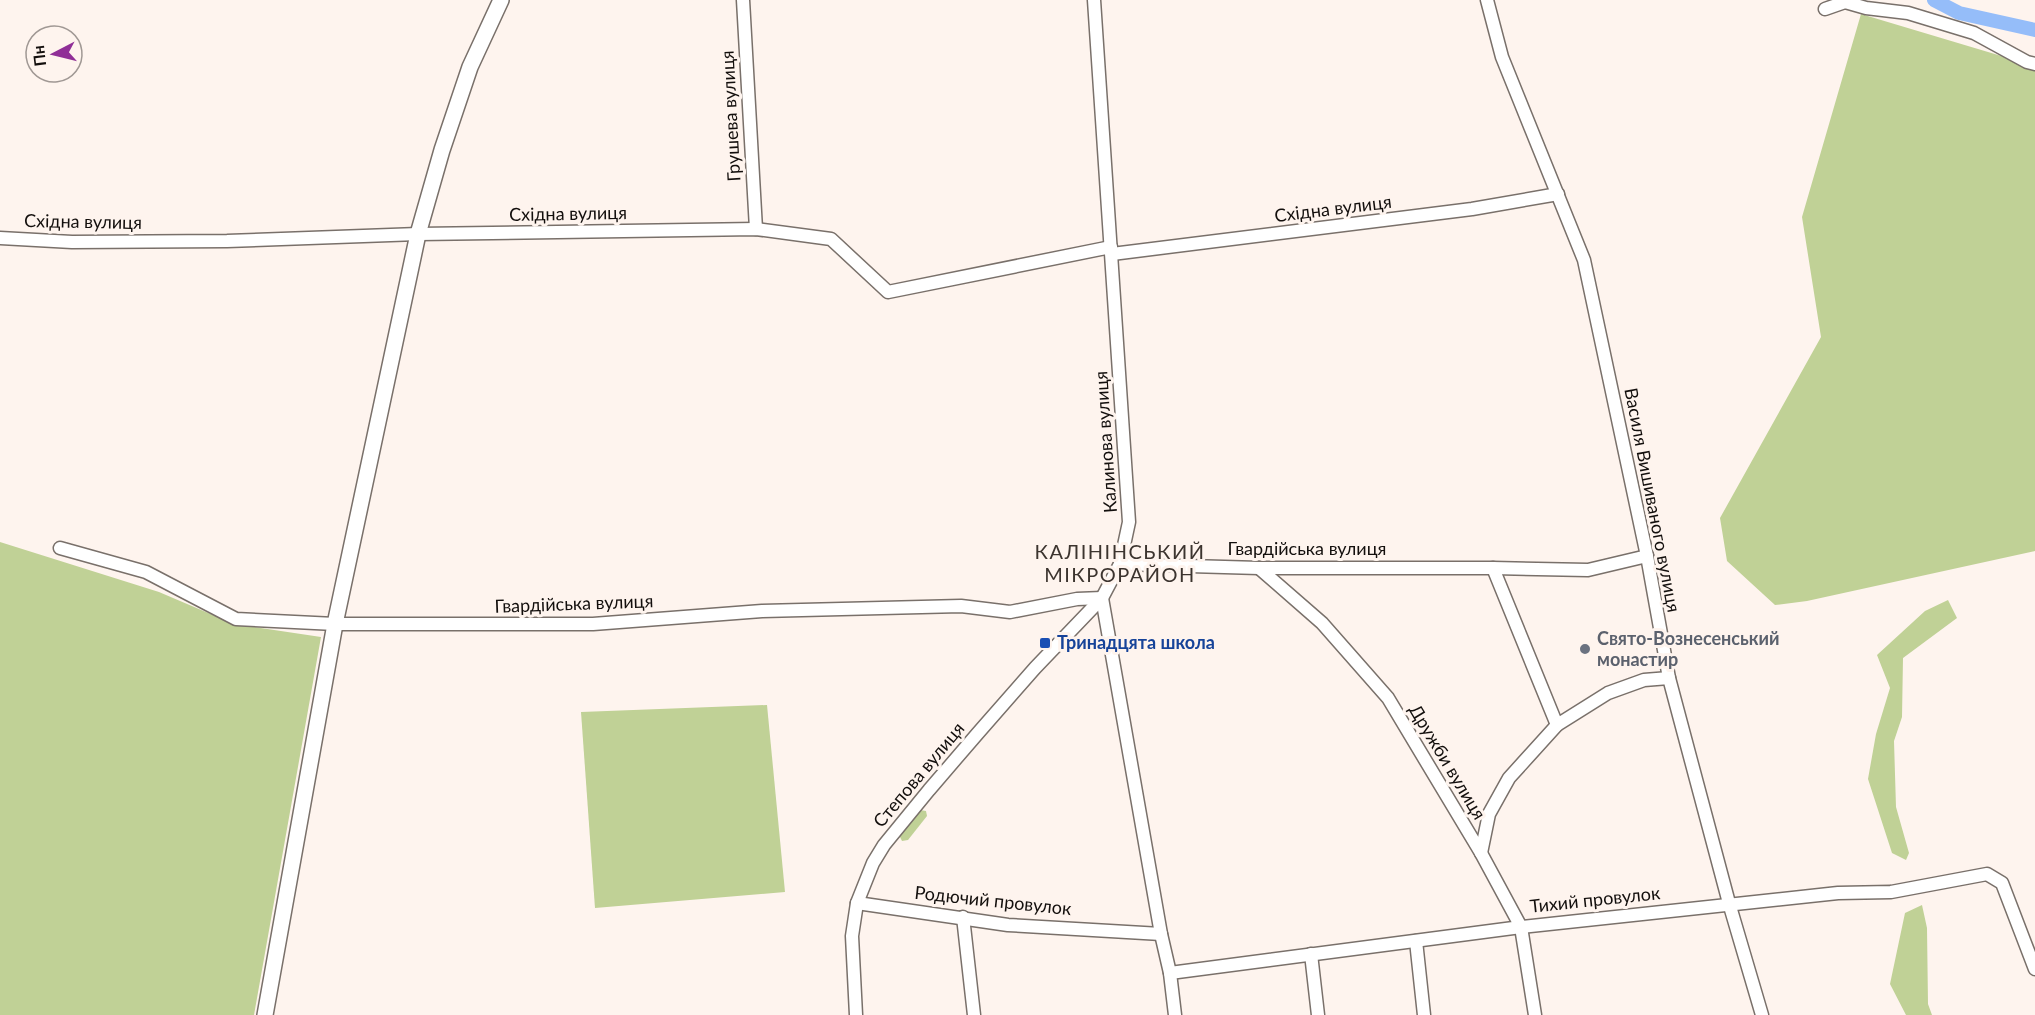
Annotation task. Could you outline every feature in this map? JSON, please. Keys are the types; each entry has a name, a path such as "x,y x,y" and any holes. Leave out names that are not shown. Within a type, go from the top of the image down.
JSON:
{"main road":[{"path":"266,1015 335,624 418,234 442,150 470,67 501,0"}],"street":[{"name":"Грушева вулиця","path":"743,0 756,229"},
{"name":"Калинова вулиця","path":"1094,0 1129,522 1120,564 1102,598"},
{"name":"Василя Вишиваного вулиця","path":"1487,0 1502,57 1584,260 1647,556 1669,678 1762,1015"},
{"path":"1825,9 1845,2 1866,8 1908,12 1974,33 2026,62 2035,64"},
{"name":"Східна вулиця","path":"0,238 72,242 227,241 418,234 756,229 831,239 888,292 1112,251 1472,209 1558,194"},
{"name":"Гвардійська вулиця","path":"60,548 146,572 236,619 335,624 593,624 762,611 962,606 1010,612 1102,598"},
{"name":"Гвардійська вулиця","path":"1120,564 1258,568 1588,570 1647,556"},
{"name":"Дружби вулиця","path":"1258,568 1322,622 1388,698 1481,853 1521,927 1535,1015"},
{"path":"1493,568 1557,725"},
{"path":"1102,598 1161,934 1170,973 1175,1015"},
{"name":"Степова вулиця","path":"856,1015 852,936 857,903 873,863 884,845 929,790 1035,668 1102,598"},
{"path":"1481,853 1489,814 1509,778 1557,725 1608,693 1644,680 1669,678"},
{"name":"Тихий провулок","path":"1170,973 1521,927 1730,903 1838,892 1891,892 1988,873 2002,883 2008,902 2031,943 2035,969"},
{"name":"Родючий провулок","path":"857,903 1008,925 1161,934"},
{"path":"963,917 974,1015"},
{"path":"1416,941 1424,1015"},
{"path":"1311,954 1318,1015"}],"green space":[{"path":"1861,14 2035,66 2035,551 1807,601 1775,605 1727,561 1720,518 1821,337 1802,217"},
{"path":"0,542 159,592 234,624 321,637 254,1015 0,1015"},
{"path":"1948,600 1957,618 1903,658 1902,717 1894,741 1896,807 1909,853 1906,860 1892,853 1868,779 1876,734 1890,688 1877,655 1925,611"},
{"path":"767,705 785,892 595,908 581,712"},
{"path":"920,810 926,811 927,816 908,840 902,841 899,835"},
{"path":"1922,905 1927,928 1928,1004 1932,1015 1906,1015 1890,984 1905,913"}],"waterway":[{"path":"1934,0 1959,13 2035,30"}],"place":[{"name":"Тринадцята школа","path":"1045,643"},
{"name":"Cвято-Вознесенський монастир","path":"1585,649"}],"district":[{"name":"КАЛІНІНСЬКИЙ МІКРОРАЙОН","path":"1120,564"}]}
